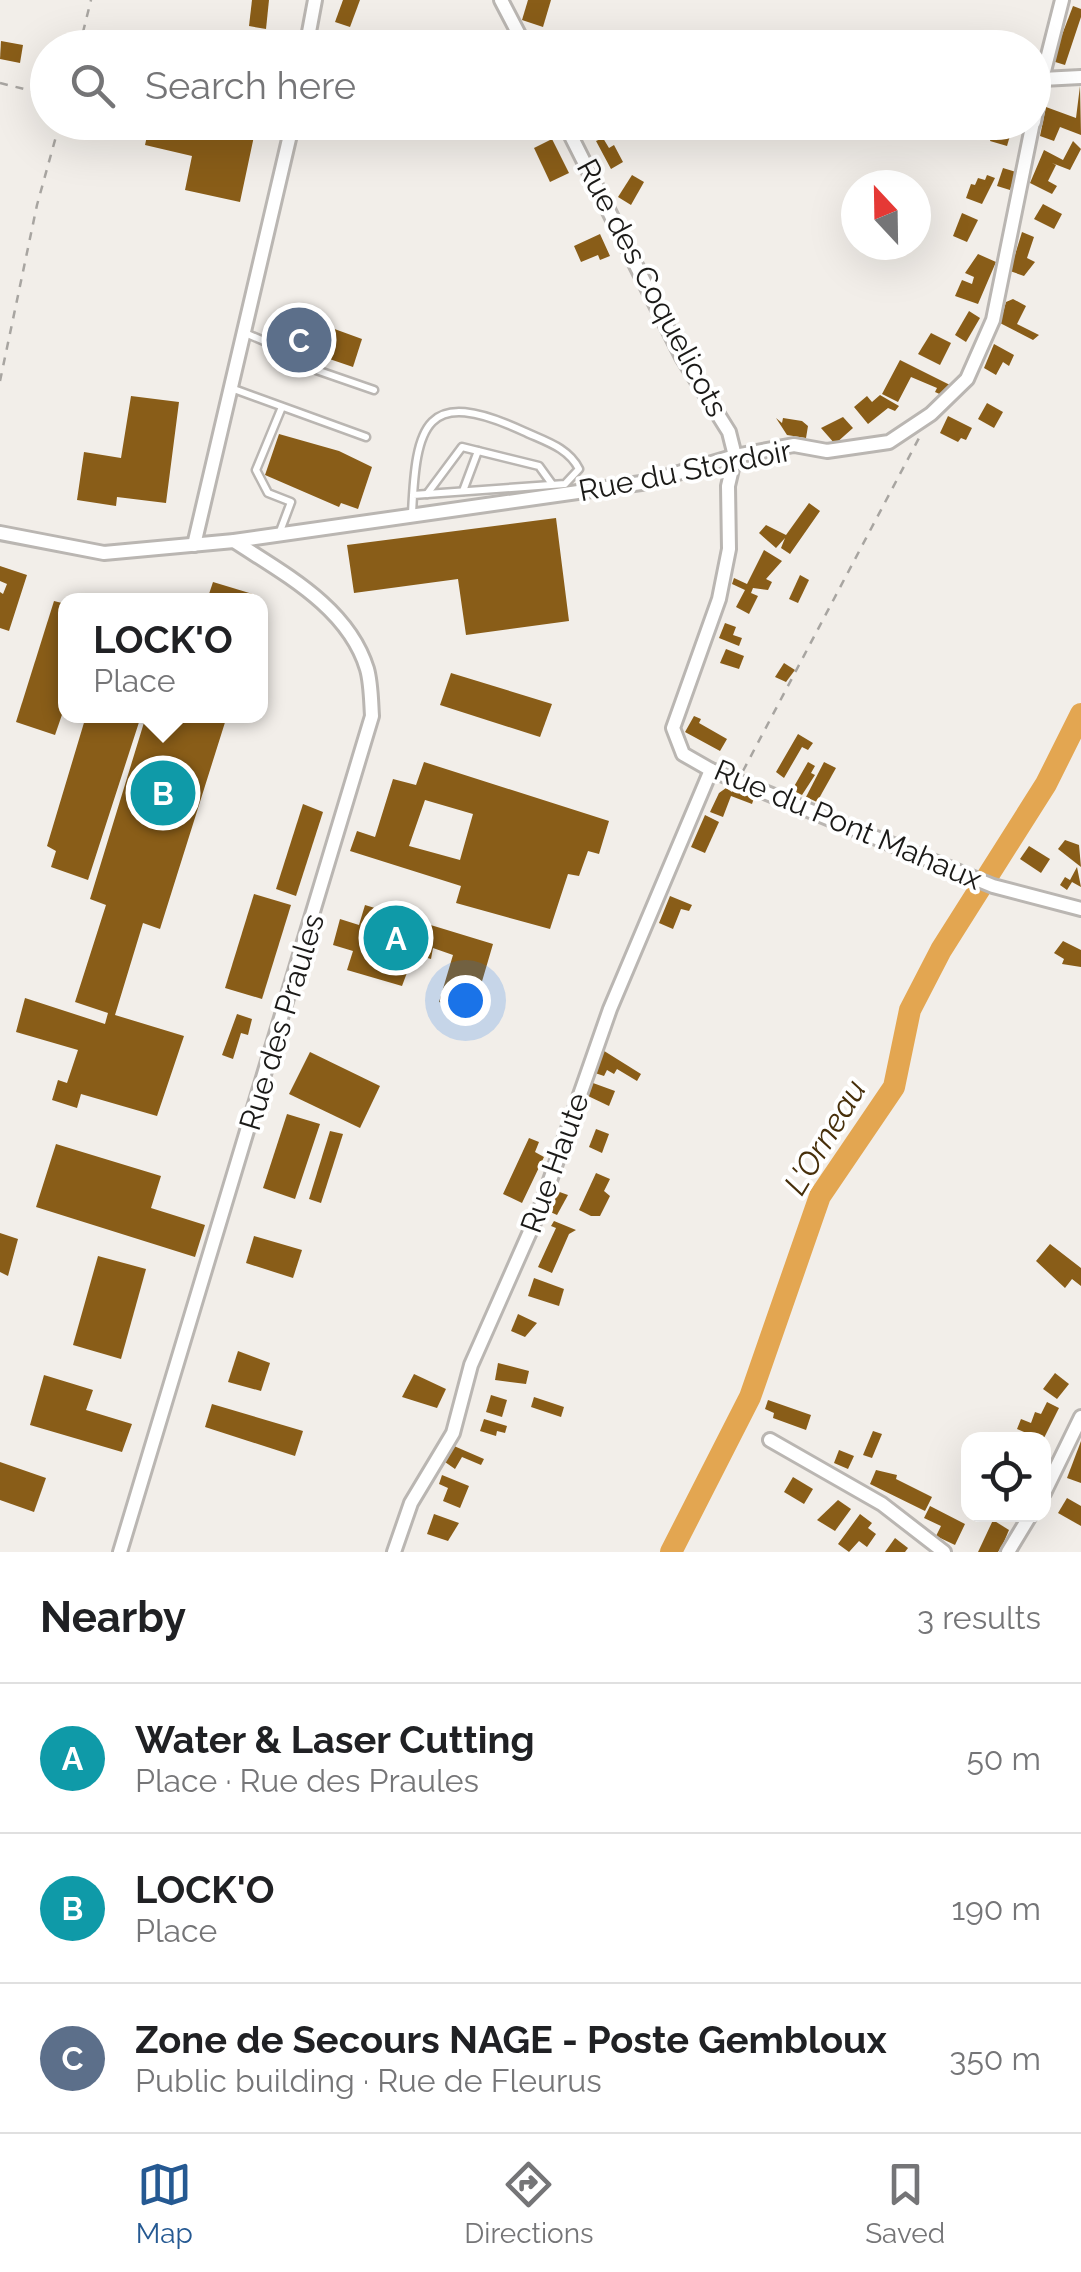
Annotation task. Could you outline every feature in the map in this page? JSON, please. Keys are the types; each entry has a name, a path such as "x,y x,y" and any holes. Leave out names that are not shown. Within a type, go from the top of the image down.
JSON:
{"street":[{"path":"309,30 315,0"},
{"path":"501,0 517,30"},
{"name":"Rue du Stordoir","path":"1051,43 1062,0"},
{"path":"1051,79 1081,77"},
{"path":"194,545 290,140"},
{"name":"Rue des Coquelicots","path":"573,140 682,357 729,432 735,456"},
{"name":"Rue du Stordoir","path":"0,533 104,553 234,541 648,482 735,456 794,445 827,452 889,442 931,414 967,379 992,320 1030,140"},
{"name":"Rue du Pont Mahaux","path":"735,456 728,486 729,549 719,599 673,728 683,754 711,770 993,886 1081,909"},
{"name":"Rue des Praules","path":"120,1552 372,716 366,668 348,633 315,594 234,541"},
{"name":"Rue Haute","path":"394,1552 410,1503 453,1432 471,1366 540,1209 610,1009 711,770"},
{"path":"1051,1478 1081,1418"},
{"path":"770,1440 882,1504 944,1552"},
{"path":"1008,1552 1025,1522"}],"lane":[{"path":"244,332 290,352 296,364 374,390"},
{"path":"230,388 366,437"},
{"path":"279,534 291,502 268,493 256,470 282,407"},
{"path":"412,516 415,449 424,429 444,416 468,410 568,452 580,469 565,484 413,494"},
{"path":"427,494 462,447 538,466 553,485"},
{"path":"463,491 478,451"}],"path":[{"path":"84,30 91,0"},
{"path":"0,83 30,91"},
{"path":"0,381 37,205 55,140"},
{"path":"738,781 931,414"}],"building":[{"path":"252,0 269,0 266,29 249,26"},
{"path":"343,0 360,0 350,27 335,22"},
{"path":"528,0 551,0 543,27 522,20"},
{"path":"1073,6 1081,9 1081,17 1065,65 1052,61"},
{"path":"1,41 23,45 20,63 0,59"},
{"path":"1080,86 1081,135 1060,127 1054,141 1051,140 1051,109 1076,118"},
{"path":"146,140 253,140 240,202 185,190 192,156 145,145"},
{"path":"552,140 569,173 550,182 534,148"},
{"path":"604,140 609,148 614,145 623,162 611,169 596,141"},
{"path":"990,140 1009,140 1007,146"},
{"path":"1073,141 1081,149 1070,170 1052,163 1056,165 1048,181 1057,186 1052,194 1030,183 1044,150 1063,160"},
{"path":"1003,168 1016,172 1010,190 997,186"},
{"path":"632,175 644,182 631,205 618,197"},
{"path":"987,175 995,178 982,204 966,198 971,184 975,185 978,178 985,180"},
{"path":"1043,204 1062,214 1054,229 1034,219"},
{"path":"962,213 978,220 967,242 953,236"},
{"path":"1022,232 1034,237 1027,258 1035,262 1024,276 1010,271"},
{"path":"600,234 610,256 600,260 598,255 581,262 574,246"},
{"path":"978,254 996,262 978,304 955,296 962,280 972,284 974,277 965,273"},
{"path":"1013,299 1026,306 1017,324 1039,335 1033,340 1000,323 1006,302"},
{"path":"969,311 980,318 966,342 955,335"},
{"path":"318,323 362,339 353,367 309,352"},
{"path":"931,333 951,343 940,365 918,354"},
{"path":"994,344 1014,355 1009,366 1003,362 996,375 984,368"},
{"path":"900,360 950,385 944,396 935,392 937,388 911,377 898,402 882,394"},
{"path":"880,395 899,406 895,411 888,408 868,424 854,407 867,396 872,402"},
{"path":"131,396 179,402 166,503 117,497 116,506 77,500 84,452 121,458"},
{"path":"987,403 1003,412 994,428 978,419"},
{"path":"948,416 972,428 966,440 961,438 958,442 940,433"},
{"path":"843,417 853,428 835,444 821,428"},
{"path":"776,418 782,423 783,418 802,421 808,426 806,438 787,435"},
{"path":"279,434 339,451 372,467 358,509 341,503 339,507 265,475"},
{"path":"809,503 820,511 790,554 781,548 785,538 776,548 759,533 766,525 786,535"},
{"path":"556,518 569,621 466,635 458,579 354,593 347,545"},
{"path":"764,550 782,561 766,579 772,582 768,590 753,588 751,593 758,596 749,614 736,607 745,590 732,584 734,578 747,584"},
{"path":"0,566 27,575 9,631 0,628 0,592 3,594 7,584 0,581"},
{"path":"800,575 809,580 798,603 789,599"},
{"path":"213,582 249,593 209,593"},
{"path":"54,601 58,602 59,723 55,735 16,722"},
{"path":"725,623 736,627 733,635 742,638 739,646 719,638"},
{"path":"726,649 744,656 739,669 720,663"},
{"path":"784,663 795,670 786,682 775,677"},
{"path":"451,673 552,704 540,737 440,705"},
{"path":"694,716 727,739 720,751 685,732"},
{"path":"84,723 139,723 88,880 51,867 56,851 47,846"},
{"path":"144,723 225,723 160,929 143,923 115,1015 184,1036 157,1116 81,1094 77,1108 52,1100 58,1080 67,1083 78,1050 16,1032 25,998 105,1024 108,1013 75,1002 106,905 90,899"},
{"path":"798,734 813,743 808,750 802,747 784,778 776,772"},
{"path":"424,762 609,821 599,854 588,851 579,876 568,874 550,929 456,903 461,886 350,851 357,831 375,837 393,779 416,785","holes":["425,800 473,814 460,860 409,846"]},
{"path":"808,762 815,766 811,773 815,775 802,795 792,790"},
{"path":"824,762 836,768 817,802 806,797"},
{"path":"735,785 756,792 752,804 731,796 723,817 710,812 719,793 726,788 732,792"},
{"path":"303,804 323,812 296,896 276,889"},
{"path":"705,815 719,822 705,853 691,847"},
{"path":"1065,840 1079,845 1081,867 1058,849"},
{"path":"1029,846 1050,859 1041,873 1020,859"},
{"path":"1077,867 1081,887 1072,882 1067,890 1060,885 1065,877 1070,880"},
{"path":"254,894 291,905 262,999 225,988"},
{"path":"670,896 692,905 689,911 681,909 673,929 659,923"},
{"path":"365,905 493,944 473,1012 439,1002 453,955 433,948 431,959 414,954 402,986 347,970 353,951 333,945 340,919 359,925"},
{"path":"1063,941 1081,950 1081,967 1062,964 1064,959 1054,953"},
{"path":"237,1014 252,1019 248,1035 241,1033 233,1059 222,1055"},
{"path":"601,1049 641,1074 637,1081 617,1069 614,1074 607,1070 604,1076 592,1072"},
{"path":"310,1052 380,1086 360,1128 289,1094"},
{"path":"593,1083 615,1091 609,1106 588,1096"},
{"path":"287,1114 320,1124 295,1199 263,1188"},
{"path":"596,1129 609,1134 602,1153 589,1147"},
{"path":"330,1131 343,1134 321,1203 309,1199"},
{"path":"529,1138 539,1142 535,1152 544,1157 522,1203 503,1194"},
{"path":"56,1144 161,1176 151,1208 205,1225 195,1257 36,1207"},
{"path":"596,1173 610,1179 604,1191 610,1196 600,1216 591,1216 579,1210"},
{"path":"554,1190 568,1195 557,1215 544,1209"},
{"path":"554,1221 576,1230 569,1234 552,1273 538,1267 556,1228 551,1226"},
{"path":"0,1233 18,1239 8,1276 0,1272"},
{"path":"254,1236 302,1250 293,1278 246,1263"},
{"path":"1050,1244 1081,1268 1081,1286 1072,1279 1065,1288 1036,1261"},
{"path":"98,1256 146,1269 121,1359 73,1345"},
{"path":"534,1278 564,1289 559,1306 528,1296"},
{"path":"518,1314 537,1323 525,1337 511,1331"},
{"path":"238,1351 270,1363 261,1391 228,1382"},
{"path":"498,1363 529,1371 526,1384 495,1380"},
{"path":"1055,1373 1069,1384 1057,1399 1043,1389"},
{"path":"414,1374 446,1389 437,1408 402,1397"},
{"path":"44,1375 93,1390 86,1410 132,1424 122,1452 30,1425"},
{"path":"491,1395 507,1400 502,1417 486,1412"},
{"path":"534,1397 564,1407 561,1417 531,1407"},
{"path":"768,1400 811,1415 806,1430 773,1418 774,1413 765,1409"},
{"path":"1047,1402 1059,1408 1047,1432 1017,1429 1021,1419 1031,1423 1035,1412 1041,1414"},
{"path":"212,1404 303,1431 295,1456 205,1427"},
{"path":"484,1419 507,1426 505,1433 497,1431 496,1436 480,1431"},
{"path":"873,1431 882,1434 872,1458 863,1455"},
{"path":"1081,1441 1081,1483 1067,1478"},
{"path":"454,1446 484,1459 481,1465 462,1457 455,1469 445,1462"},
{"path":"839,1450 854,1456 848,1469 834,1463"},
{"path":"0,1462 46,1478 34,1512 0,1500"},
{"path":"876,1470 897,1475 896,1479 932,1497 925,1511 870,1484"},
{"path":"442,1475 469,1486 460,1508 443,1501 448,1488 439,1484"},
{"path":"793,1477 813,1489 804,1504 784,1492"},
{"path":"1067,1498 1081,1506 1081,1526 1058,1513"},
{"path":"838,1500 851,1509 835,1531 817,1520"},
{"path":"930,1506 965,1524 955,1545 936,1536 941,1526 924,1518"},
{"path":"434,1514 459,1523 448,1541 427,1534"},
{"path":"860,1514 872,1523 868,1528 876,1534 867,1547 859,1541 849,1552 838,1544"},
{"path":"992,1522 1009,1530 998,1552 978,1552"},
{"path":"895,1538 908,1548 905,1552 885,1552"}],"waterway":[{"name":"L'Orneau","path":"671,1552 750,1397 820,1196 894,1087 910,1010 941,950 1046,784 1081,714"}],"place":[{"name":"Zone de Secours NAGE - Poste Gembloux","path":"299,340"},
{"name":"LOCK'O","path":"163,793"},
{"name":"Water & Laser Cutting","path":"396,938"}]}
